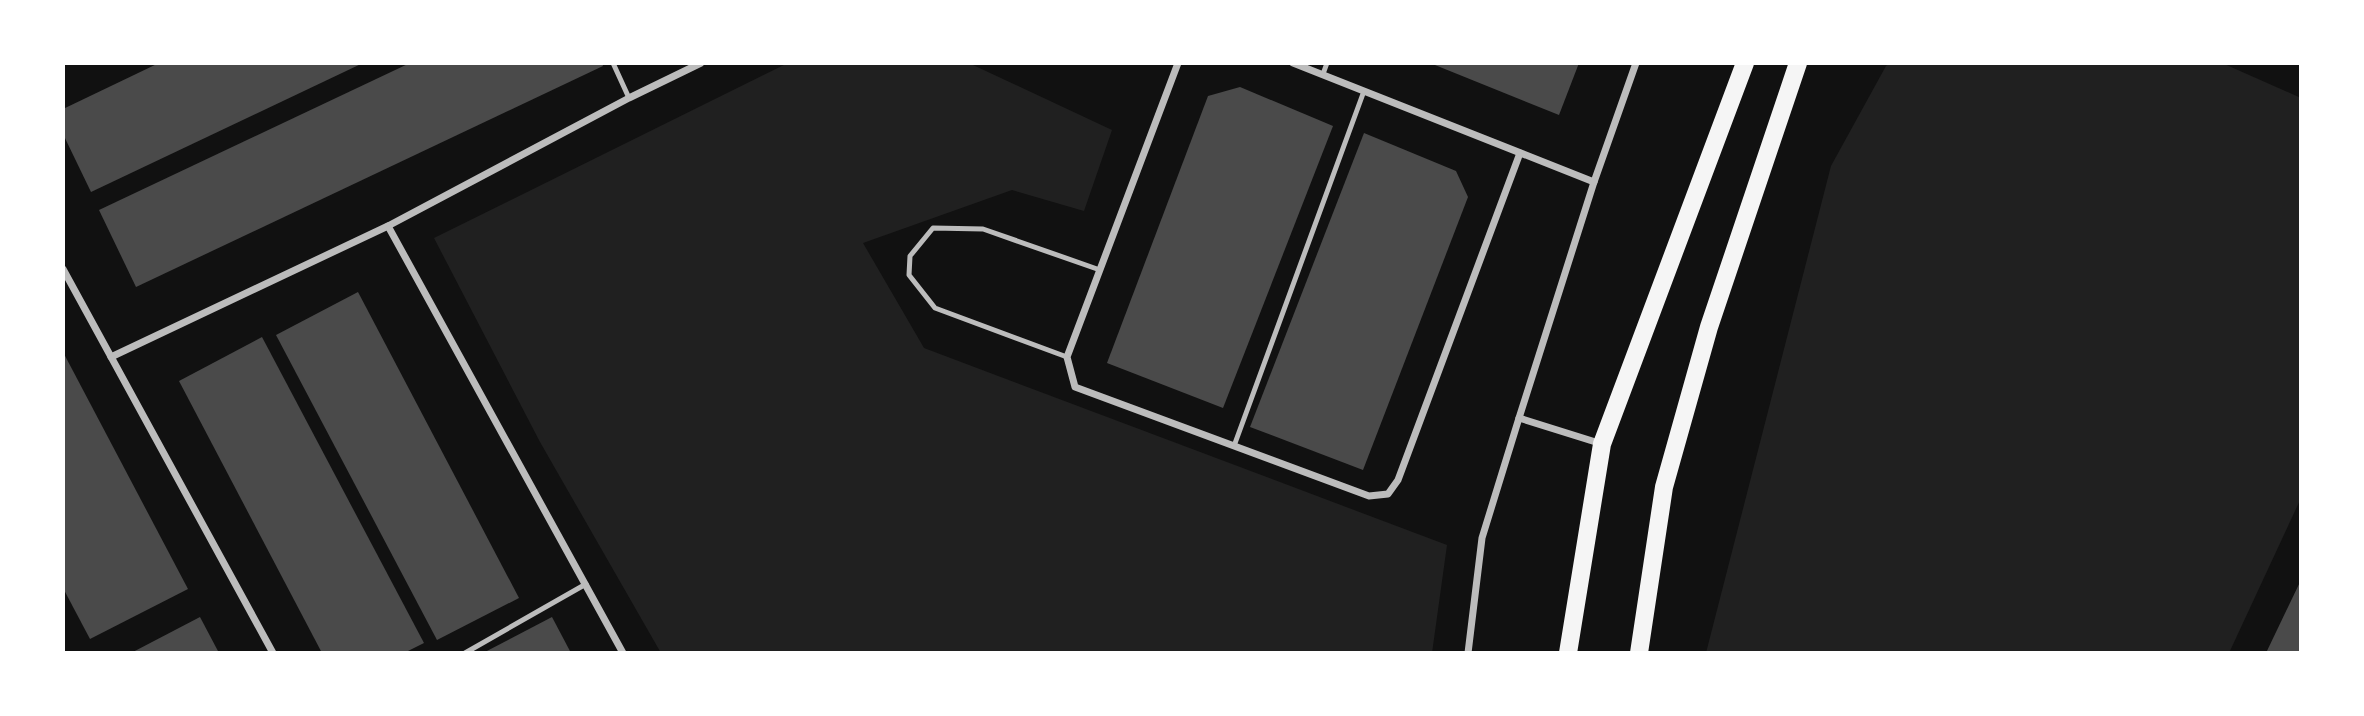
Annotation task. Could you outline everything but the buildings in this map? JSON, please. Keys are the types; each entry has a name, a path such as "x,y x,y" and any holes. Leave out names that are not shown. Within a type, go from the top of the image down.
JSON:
{"main road":[{"path":"1568,653 1602,444 1745,63"},
{"path":"1639,653 1664,487 1709,327 1798,63"}],"street":[{"path":"111,357 388,226 629,98 701,63"},
{"path":"1178,63 1067,357 1075,387 1369,496 1388,494 1398,480 1520,153"},
{"path":"1293,63 1594,182"},
{"path":"1468,653 1482,538 1594,182 1636,63"},
{"path":"388,226 623,653"},
{"path":"63,270 273,653"},
{"path":"1519,418 1602,444"}],"lane":[{"path":"613,63 629,98"},
{"path":"1323,74 1327,63"},
{"path":"1234,446 1364,91"},
{"path":"1067,357 935,308 909,275 910,256 933,228 983,229 1100,270"},
{"path":"465,653 586,584"}],"shaded area":[{"path":"788,63 974,63 973,65 1112,130 1084,211 1012,190 863,243 924,348 1447,545 1432,653 661,653 540,442 434,238"},
{"path":"1890,63 2222,63 2301,98 2301,498 2229,653 1706,653 1831,166"}]}
